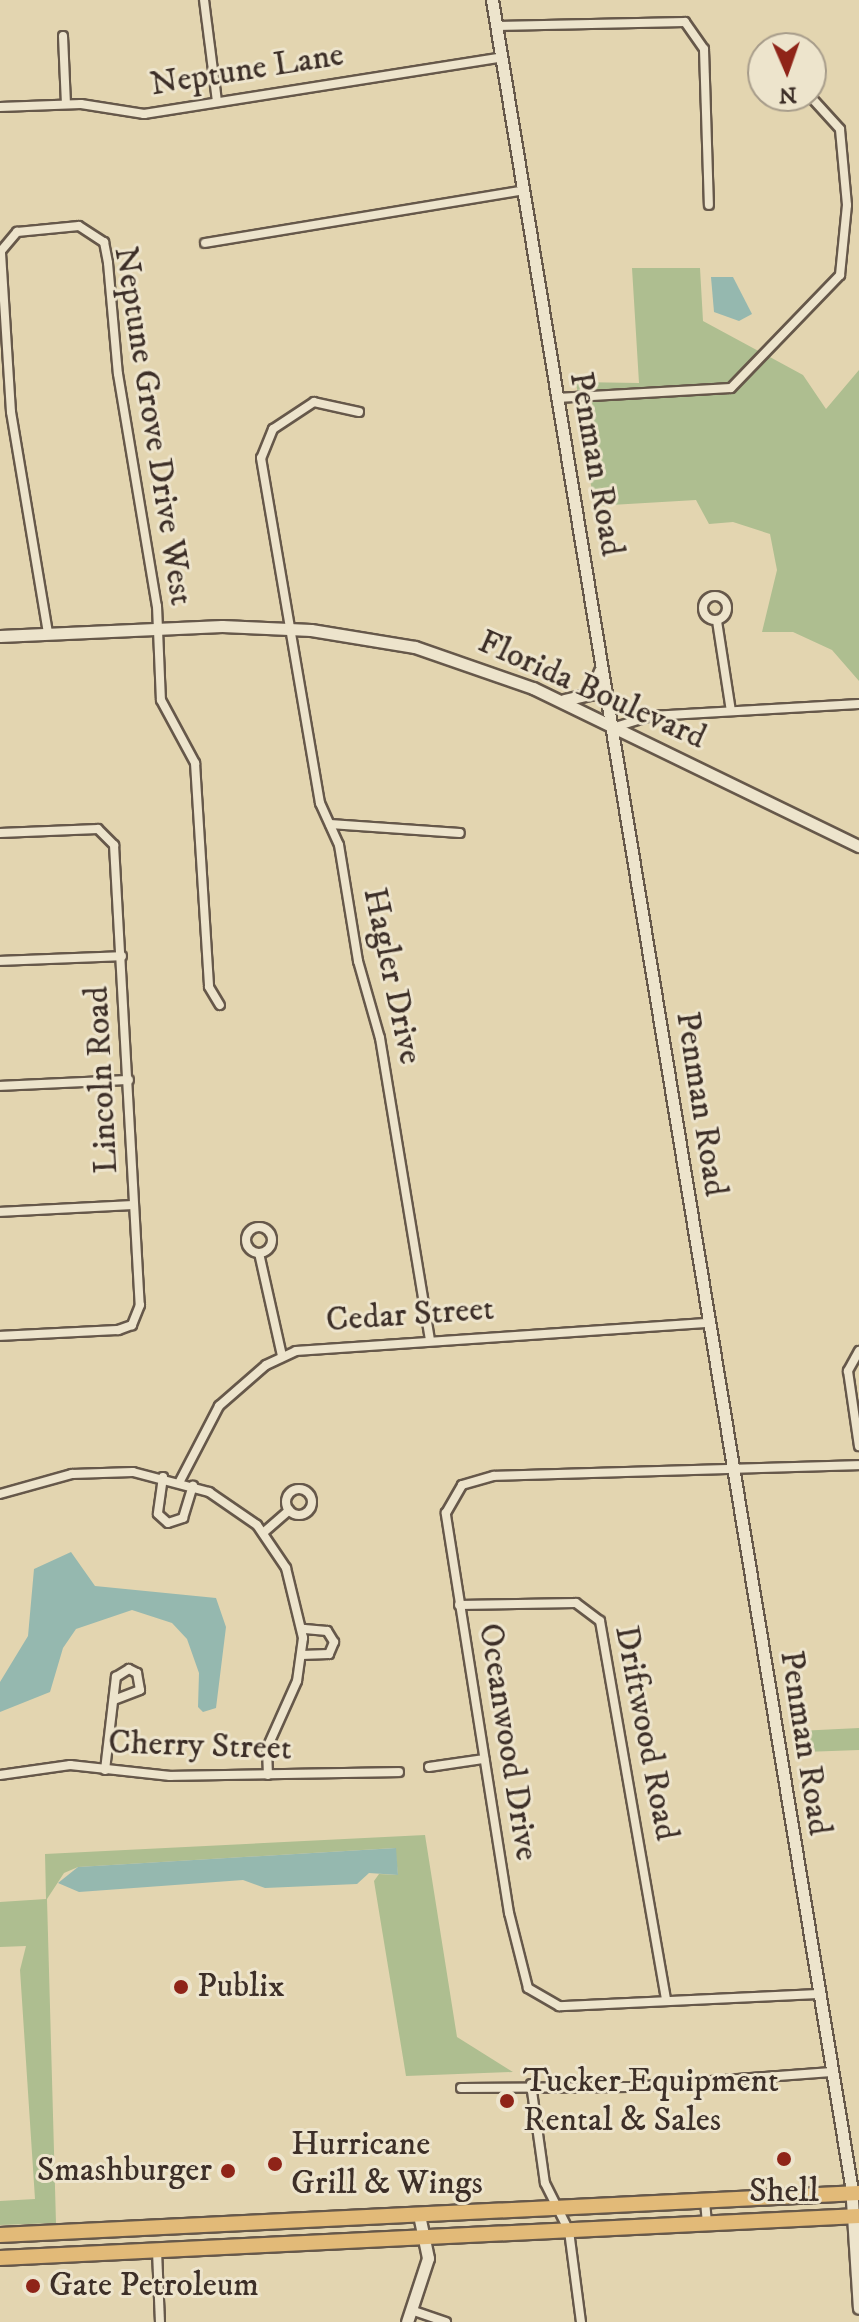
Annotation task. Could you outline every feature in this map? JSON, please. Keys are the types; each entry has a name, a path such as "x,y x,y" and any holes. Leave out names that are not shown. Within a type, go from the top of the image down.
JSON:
{"highway":[{"path":"0,2235 856,2193"},
{"path":"0,2258 856,2216"},
{"path":"157,2251 171,2235 228,2226"},
{"path":"88,2254 92,2248 142,2243 157,2227"}],"street":[{"path":"204,0 217,101"},
{"name":"Penman Road","path":"492,0 818,1994 856,2193 859,2308"},
{"path":"497,26 685,22 704,49 709,205"},
{"path":"63,36 66,104"},
{"name":"Neptune Lane","path":"0,107 66,104 144,114 502,57"},
{"path":"557,398 731,388 840,275 847,205 840,129 825,112"},
{"path":"205,243 524,190"},
{"name":"Neptune Grove Drive West","path":"48,633 11,412 0,265 11,236 48,228 79,226 104,242 157,628 161,700 195,763 209,987 220,1005"},
{"name":"Hagler Drive","path":"359,412 314,402 273,429 262,448 320,803 330,824 380,1038 430,1339"},
{"path":"717,621 731,711"},
{"name":"Florida Boulevard","path":"0,636 157,628 293,628 415,647 557,700 859,846"},
{"path":"557,700 591,694 601,658"},
{"path":"612,728 651,716 859,704"},
{"path":"330,824 460,833"},
{"name":"Lincoln Road","path":"0,833 105,833 114,845 140,1305 132,1325 0,1336"},
{"path":"0,961 122,956"},
{"path":"0,1086 129,1080"},
{"path":"0,1212 134,1205"},
{"path":"259,1253 282,1356"},
{"name":"Cedar Street","path":"180,1481 219,1406 282,1356 320,1346 709,1323"},
{"path":"859,1351 849,1365 859,1446"},
{"path":"732,1467 859,1465"},
{"name":"Oceanwood Drive","path":"666,2000 559,2006 537,1997 519,1972 446,1524 456,1491 494,1476 732,1467"},
{"path":"0,1494 87,1473 163,1477 193,1485 235,1508 263,1533 286,1568 302,1629 297,1681 267,1748 268,1775"},
{"path":"163,1477 158,1514 168,1523 183,1518 193,1485"},
{"path":"263,1533 289,1510"},
{"name":"Driftwood Road","path":"459,1605 576,1603 600,1621 666,2000"},
{"path":"301,1655 329,1654 334,1642 327,1631 302,1629"},
{"path":"105,1770 114,1700"},
{"path":"429,1767 484,1759"},
{"name":"Cherry Street","path":"0,1775 46,1766 268,1775 399,1772"},
{"path":"666,2000 818,1994"},
{"path":"461,2088 531,2084 631,2087 831,2072"},
{"path":"531,2084 545,2183 569,2231 581,2322"},
{"path":"705,2201 707,2224"},
{"path":"419,2215 428,2237 409,2316 446,2322"},
{"path":"157,2251 160,2322"}],"green space":[{"path":"632,268 700,268 703,321 803,375 826,409 859,370 859,681 832,650 793,632 762,632 777,570 770,534 733,522 709,524 696,500 594,506 576,382 639,383"},
{"path":"859,1728 859,1750 804,1752 798,1731"},
{"path":"425,1835 457,2037 513,2072 406,2076 374,1881 379,1874 398,1875 395,1848 78,1867 64,1873 47,1899 56,2223 0,2225 0,2201 35,2199 20,1970 26,1946 0,1947 0,1902 46,1899 45,1854"}],"water":[{"path":"711,277 733,277 752,314 739,321 714,312"},
{"path":"71,1552 95,1586 216,1598 226,1627 216,1708 203,1712 198,1707 199,1673 187,1639 172,1623 132,1610 76,1629 63,1648 50,1692 0,1712 0,1682 28,1636 34,1569"},
{"path":"396,1848 398,1875 369,1873 357,1884 265,1888 243,1880 79,1892 58,1883 78,1867"}],"place":[{"name":"Publix","path":"181,1987"},
{"name":"Tucker Equipment Rental & Sales","path":"507,2101"},
{"name":"Shell","path":"784,2159"},
{"name":"Hurricane Grill & Wings","path":"275,2164"},
{"name":"Smashburger","path":"228,2171"},
{"name":"Gate Petroleum","path":"33,2286"}]}
